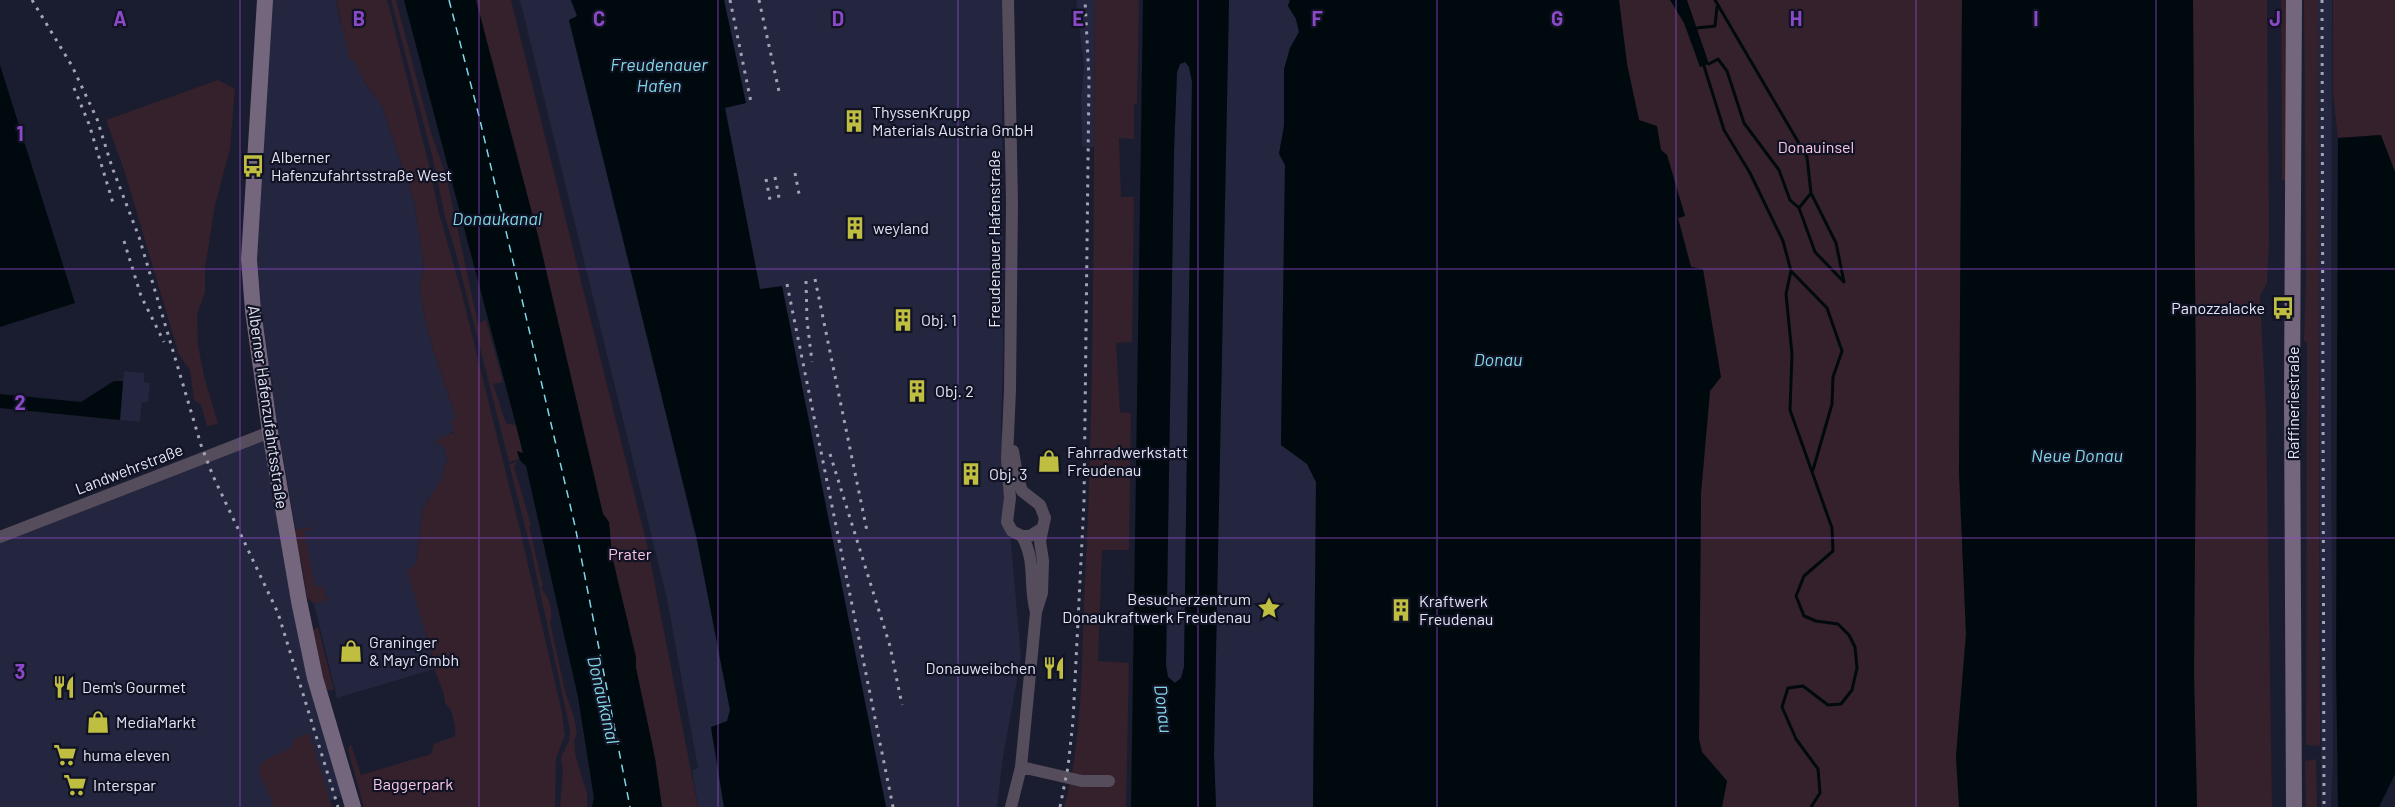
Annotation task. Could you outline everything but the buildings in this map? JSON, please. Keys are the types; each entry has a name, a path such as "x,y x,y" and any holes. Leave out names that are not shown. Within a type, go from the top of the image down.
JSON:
{"street":[{"name":"Alberner Hafenzufahrtsstraße","path":"265,0 249,259 253,311 270,432 311,659 353,807"},
{"name":"Freudenauer Hafenstraße","path":"1008,0 1012,202 1007,468 1010,507 1007,516 1008,525 1012,531 1022,536 1032,564 1031,595 1036,612"},
{"name":"Raffineriestraße","path":"2294,0 2292,399 2294,807"},
{"name":"Landwehrstraße","path":"0,537 270,432"},
{"name":"Freudenauer Hafenstraße","path":"1009,441 1022,491 1040,505 1044,518 1041,529 1042,593 1036,612 1021,767 1011,807"},
{"path":"1010,507 1022,499 1031,500"},
{"path":"1022,536 1030,536 1041,529"},
{"path":"1021,767 1082,781 1109,781"}],"shaded area":[{"path":"272,0 336,0 353,60 367,86 382,106 414,201 424,266 420,286 424,314 433,350 456,418 454,431 435,442 444,447 447,459 441,480 423,508 416,564 411,570 434,669 337,698 314,604 329,599 315,588 301,560 271,391 273,382 267,364 263,337 257,254"},
{"path":"520,0 571,0 577,16 569,21 697,540 730,710 727,721 711,728 724,807 698,807 692,770 698,768 667,599"},
{"path":"724,0 1002,0 1003,363 1001,430 1021,657 1003,757 997,807 886,807 782,286 760,290 725,107 745,103"},
{"path":"1076,0 1095,0 1094,147 1082,147 1081,97 1084,67"},
{"path":"1229,0 1290,0 1288,6 1296,19 1299,32 1290,48 1284,126 1279,154 1285,164 1281,445 1307,464 1316,482 1313,807 1216,807 1214,754"},
{"path":"2318,0 2332,0 2333,760 2331,807 2321,807"},
{"path":"1185,62 1189,67 1192,82 1184,667 1181,678 1175,683 1168,677 1166,665 1174,151 1177,72 1180,64"},
{"path":"124,371 144,373 144,382 150,383 148,402 142,402 140,422 120,420"},
{"path":"270,432 349,793 316,807 0,807 0,537"}],"green space":[{"name":"Baggerpark","path":"336,0 387,0 388,3 521,534 562,713 565,736 556,758 555,807 364,807 348,750 351,744 361,775 431,754 434,744 455,736 453,718 445,703 444,694 434,669 407,571 416,564 423,508 441,480 447,459 444,447 434,441 454,432 451,420 456,418 433,350 424,314 420,286 424,266 414,201 382,106 367,86 353,60 350,61"},
{"path":"391,0 396,0 431,133 446,175 478,324 486,320 503,382 493,384 506,423 516,425 523,454 518,452 519,459 509,462 445,217 433,159"},
{"name":"Prater","path":"476,0 511,0 648,549 698,807 662,807 655,758 636,668 636,657 612,556 609,522 603,514 538,236"},
{"path":"1095,0 1139,0 1134,139 1119,138 1121,197 1134,197 1132,342 1116,343 1120,412 1131,413 1129,550 1102,550 1098,661 1129,663 1126,807 1064,807 1075,753 1082,666 1093,291"},
{"name":"Donauinsel","path":"1619,0 1962,0 1959,472 1966,634 1956,756 1959,807 1722,807 1727,781 1702,752 1699,739 1701,493 1710,391 1703,269 1691,267 1678,218 1685,216 1667,155 1661,150 1657,129 1639,120 1627,64"},
{"path":"2193,0 2267,0 2269,237 2267,283 2260,296 2266,412 2272,807 2197,807 2194,674 2196,414"},
{"path":"2281,0 2288,0 2287,180 2282,180"},
{"path":"2304,0 2318,0 2320,746 2306,745 2307,343 2304,341 2306,280"},
{"path":"2333,0 2395,0 2395,172 2380,135 2338,138 2333,95"},
{"path":"218,80 235,89 230,149 215,205 205,268 205,292 197,315 198,345 218,424 207,426 201,405 194,400 190,370 179,355 125,173 106,120"},
{"path":"517,462 514,467 531,525 529,526 543,586 541,588 550,605 550,623 577,733 574,741 576,758 587,793 587,807 560,807 563,771 561,757 569,741 570,730 531,550 509,464"},
{"path":"312,527 313,529 304,531 315,587 324,586 325,596 329,599 314,604 307,598 294,530"},
{"path":"318,627 334,690 327,690 324,687 310,632"},
{"path":"309,733 332,807 274,807 259,767 267,759 290,749 294,739"},
{"path":"2316,759 2317,807 2306,807 2305,761"}],"water":[{"name":"Donaukanal","path":"404,0 476,0 538,236 603,514 609,522 612,556 636,657 636,668 655,758 662,807 592,807 594,798 578,697 526,466 520,460 517,451 523,453"},
{"name":"Freudenauer Hafen","path":"571,0 724,0 746,103 725,108 760,289 782,286 886,807 724,807 711,727 727,721 730,710 697,540 569,20 577,16"},
{"name":"Donau","path":"1143,0 1229,0 1214,754 1216,807 1131,807","holes":["1185,62 1189,67 1192,82 1184,667 1181,678 1175,683 1168,677 1166,665 1174,151 1177,72 1180,64"]},
{"name":"Donau","path":"1290,0 1619,0 1627,64 1639,120 1657,126 1661,150 1667,155 1685,216 1678,218 1691,267 1703,269 1721,377 1710,391 1701,493 1699,739 1702,752 1727,781 1722,807 1313,807 1316,482 1307,464 1281,445 1285,165 1279,154 1284,126 1284,69 1290,48 1299,32 1296,19 1288,6"},
{"path":"1670,0 1687,0 1709,64 1700,67 1684,23"},
{"name":"Neue Donau","path":"1962,0 2193,0 2196,414 2194,674 2197,807 1959,807 1956,756 1966,634 1959,472"},
{"path":"0,65 75,303 0,327"},
{"path":"2381,135 2395,172 2395,774 2379,807 2338,807 2336,663 2338,138"},
{"path":"114,381 123,381 120,420 0,408 0,394 81,402"}],"waterway":[{"path":"1709,64 1718,59 1727,71 1744,123 1779,170 1790,200 1799,208 1815,252 1844,282 1836,243 1811,193 1807,157 1715,0"},
{"path":"1697,28 1715,26 1717,7"},
{"path":"1704,66 1724,130 1750,173 1783,241 1791,271 1827,308 1842,351 1833,377 1832,404 1813,470"},
{"path":"1799,208 1811,193"},
{"path":"1791,271 1786,294 1792,354 1790,410 1832,528 1833,551 1804,576 1796,596 1804,616 1816,621 1838,624 1849,635 1855,647 1857,668 1852,690 1841,704 1828,705 1803,686 1788,688 1782,707 1796,739 1818,769 1820,793 1811,807"}],"ferry route":[{"path":"449,0 479,116 575,526 630,807"}],"railway":[{"path":"32,0 72,66 97,119 112,167 139,237 201,445 213,476 278,613 338,807"},
{"path":"730,0 751,102"},
{"path":"759,0 780,96"},
{"path":"1060,807 1068,767 1073,721 1084,501 1089,78 1085,0"},
{"path":"2322,0 2324,807"},
{"path":"74,88 89,124 113,203"},
{"path":"795,173 800,199"},
{"path":"775,177 780,203"},
{"path":"766,179 771,205"},
{"path":"124,241 141,296 164,342"},
{"path":"815,279 867,531"},
{"path":"806,281 807,320 812,362"},
{"path":"787,284 893,807"},
{"path":"830,454 890,646 902,705"}],"place":[{"name":"ThyssenKrupp Materials Austria GmbH","path":"854,121"},
{"name":"Alberner Hafenzufahrtsstraße West","path":"253,166"},
{"name":"weyland","path":"855,228"},
{"name":"Panozzalacke","path":"2283,308"},
{"name":"Obj. 1","path":"903,320"},
{"name":"Obj. 2","path":"917,391"},
{"name":"Fahrradwerkstatt Freudenau","path":"1049,461"},
{"name":"Obj. 3","path":"971,474"},
{"name":"Besucherzentrum Donaukraftwerk Freudenau","path":"1269,608"},
{"name":"Kraftwerk Freudenau","path":"1401,610"},
{"name":"Graninger & Mayr Gmbh","path":"351,651"},
{"name":"Donauweibchen","path":"1054,668"},
{"name":"Dem's Gourmet","path":"64,687"},
{"name":"MediaMarkt","path":"98,722"},
{"name":"huma eleven","path":"65,755"},
{"name":"Interspar","path":"75,785"}]}
